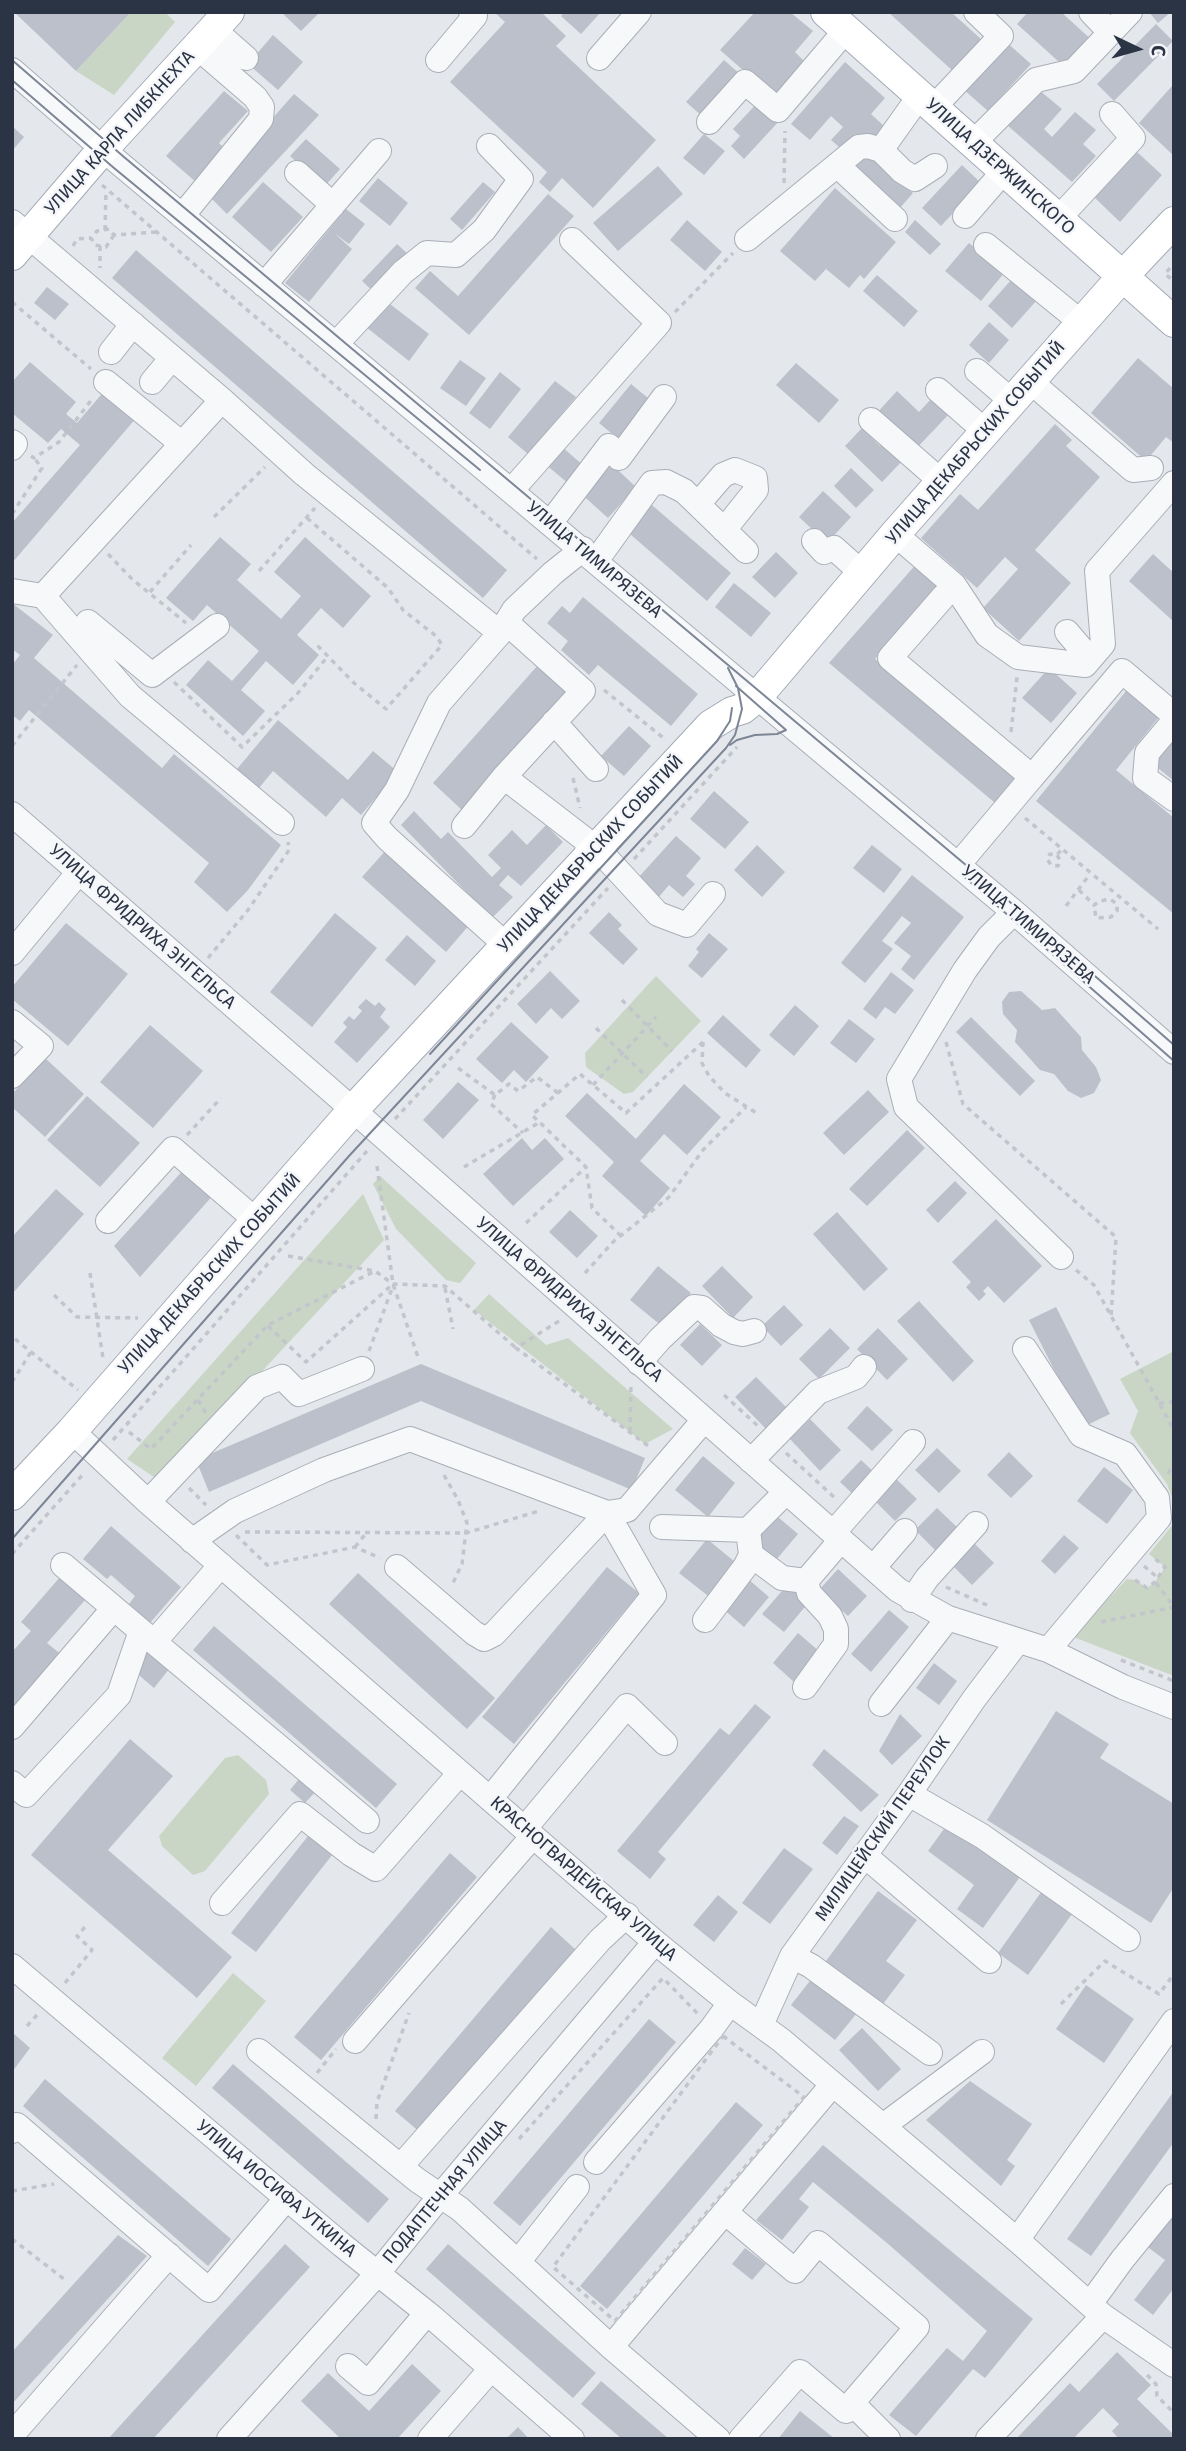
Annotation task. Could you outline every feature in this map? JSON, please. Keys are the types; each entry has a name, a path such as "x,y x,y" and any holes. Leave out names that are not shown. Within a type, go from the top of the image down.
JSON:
{"main road":[{"name":"УЛИЦА ДЗЕРЖИНСКОГО","path":"836,21 1174,322"},
{"name":"УЛИЦА КАРЛА ЛИБКНЕХТА","path":"18,237 213,30"},
{"name":"УЛИЦА ДЕКАБРЬСКИХ СОБЫТИЙ","path":"12,1495 72,1432 353,1110 591,849 711,725 742,709 757,697 895,534 1122,277 1174,222"}],"street":[{"path":"438,60 475,16 471,12"},
{"path":"599,58 639,12"},
{"path":"881,150 911,108 928,103 1002,36 976,12"},
{"path":"1091,12 1110,32"},
{"path":"973,144 1036,80 1074,71 1130,12"},
{"path":"709,122 744,82 778,110 836,21"},
{"path":"213,30 246,58"},
{"path":"182,216 261,119 262,107 213,30"},
{"name":"УЛИЦА ТИМИРЯЗЕВА","path":"12,70 264,285 551,522 1014,912 1174,1052"},
{"path":"1058,219 1133,138 1112,114"},
{"path":"336,344 403,272 428,253 456,255 484,230 521,179 489,146"},
{"path":"747,239 859,147 868,146 881,150 902,171 915,178 935,166"},
{"path":"264,285 379,151"},
{"path":"838,166 894,219"},
{"path":"965,216 1004,171"},
{"path":"297,173 333,205"},
{"path":"18,237 133,324 222,400 321,502 503,628 583,691 504,777 464,826"},
{"path":"511,491 659,323 572,240"},
{"path":"986,245 1082,323"},
{"path":"111,352 133,324"},
{"path":"152,382 172,358"},
{"path":"977,371 1022,392 1133,470 1151,468"},
{"path":"106,382 182,444"},
{"path":"938,390 986,432"},
{"path":"551,522 609,446 620,458 664,397"},
{"path":"43,596 222,400"},
{"path":"872,420 942,482"},
{"path":"698,504 723,475 735,470 755,478 757,490 724,530"},
{"path":"506,945 387,838 374,823 397,790 439,703 503,628 514,610 553,573 590,555 652,483 666,482 684,491 746,551"},
{"path":"895,534 954,585 986,635 1018,657 1085,665 1103,644 1097,571 1174,483"},
{"path":"814,541 824,552 834,548 862,573"},
{"path":"12,591 43,596 130,696 282,823"},
{"path":"944,596 890,658 1032,777"},
{"path":"84,643 88,622 152,675 209,632"},
{"path":"1067,632 1090,659"},
{"path":"958,865 1016,811 1032,777 1122,671 1174,715"},
{"path":"554,722 584,772"},
{"path":"1174,722 1147,753 1146,778 1174,799"},
{"path":"504,777 591,849 658,914 687,925 713,894"},
{"name":"УЛИЦА ФРИДРИХА ЭНГЕЛЬСА","path":"12,814 353,1110 635,1372 704,1420 912,1600 948,1618 1048,1650 1123,1687 1174,1707"},
{"path":"12,953 79,872"},
{"path":"1014,912 989,937 965,970 899,1079 906,1107 1061,1257"},
{"path":"12,1022 41,1046 12,1076"},
{"path":"108,1221 173,1149 245,1211"},
{"path":"635,1372 660,1339 694,1307 702,1308 721,1325 734,1332 743,1334 754,1331"},
{"path":"1025,1349 1080,1434 1125,1454 1157,1498 1159,1518 1048,1650"},
{"path":"751,1461 818,1392 856,1377 864,1367"},
{"path":"148,1502 257,1387 282,1377 299,1394 362,1369"},
{"path":"192,1541 235,1511 324,1470 410,1439 607,1513 627,1510 704,1420"},
{"name":"КРАСНОГВАРДЕЙСКАЯ УЛИЦА","path":"72,1432 192,1541 655,1941 833,2084 1097,2310 1174,2365"},
{"path":"805,1687 836,1644 836,1629 830,1616 808,1593 806,1581 837,1537 913,1442"},
{"path":"662,1527 748,1530 786,1492"},
{"path":"397,1567 484,1639 494,1634 607,1513"},
{"path":"490,1799 654,1595 607,1513"},
{"path":"912,1600 927,1578 976,1524"},
{"path":"705,1620 751,1555 748,1530"},
{"path":"873,1568 905,1531"},
{"path":"751,1555 782,1578 806,1581"},
{"path":"63,1564 367,1821"},
{"path":"12,1783 26,1795 118,1695 147,1636 221,1565"},
{"path":"12,1727 114,1608"},
{"path":"881,1704 948,1618"},
{"name":"МИЛИЦЕЙСКИЙ ПЕРЕУЛОК","path":"761,2025 792,1956 1018,1641"},
{"path":"355,2041 529,1832 627,1706 665,1743"},
{"path":"222,1903 300,1814 351,1854 376,1869 460,1773"},
{"path":"909,1794 982,1836 1128,1938"},
{"path":"864,1855 989,1961"},
{"path":"401,2165 600,1940 626,1915"},
{"name":"ПОДАПТЕЧНАЯ УЛИЦА","path":"229,2439 377,2274 655,1941"},
{"path":"792,1956 811,1966 930,2053"},
{"name":"УЛИЦА ИОСИФА УТКИНА","path":"12,1966 572,2439"},
{"path":"596,2162 712,2028 730,2003"},
{"path":"1017,2240 1174,2021"},
{"path":"259,2051 417,2180 441,2195 718,2439"},
{"path":"883,2126 982,2052"},
{"path":"611,2347 833,2084"},
{"path":"12,2131 17,2125 209,2290 287,2198"},
{"path":"518,2262 577,2187"},
{"path":"988,2439 1097,2310 1122,2260 1174,2196"},
{"path":"725,2212 795,2271 818,2243 917,2327 845,2411 800,2372 741,2439"},
{"path":"12,2435 169,2255"},
{"path":"348,2366 368,2383 427,2314"},
{"path":"430,2439 491,2369"},
{"path":"852,2403 888,2439"}],"path":[{"path":"778,110 785,122 783,210"},
{"path":"100,184 553,573"},
{"path":"105,230 106,189"},
{"path":"114,235 106,247 95,245 90,238 97,231 108,229 114,235 156,232"},
{"path":"659,323 679,309 747,239"},
{"path":"1170,268 1166,274 1174,281"},
{"path":"12,302 106,382 59,442 18,448"},
{"path":"12,514 42,468 18,448"},
{"path":"214,517 264,466 274,475"},
{"path":"304,501 321,502"},
{"path":"259,571 321,502"},
{"path":"307,518 388,587 403,610 436,636 442,645 386,709 354,683 314,642"},
{"path":"94,540 132,579 209,632"},
{"path":"149,592 191,545"},
{"path":"12,746 84,643"},
{"path":"161,670 242,747 298,693 328,656"},
{"path":"1008,757 1018,657"},
{"path":"583,691 592,682 667,741"},
{"path":"584,772 591,849"},
{"path":"1016,811 1158,929"},
{"path":"196,974 248,910 289,850 288,834 282,823"},
{"path":"1057,855 1062,849"},
{"path":"1066,906 1090,874"},
{"path":"1079,890 1094,905 1096,918 1111,917 1116,911 1116,904 1110,899 1094,905"},
{"path":"622,1000 672,1051"},
{"path":"593,1084 656,1017"},
{"path":"596,1028 647,1077"},
{"path":"943,1034 963,1104 1116,1237 1111,1317"},
{"path":"621,1236 592,1208 586,1167 532,1115 580,1074 626,1113 703,1042 702,1063 709,1076 725,1093 758,1114"},
{"path":"458,1068 495,1094"},
{"path":"523,1133 491,1104 495,1094 509,1084 518,1091 537,1077 558,1093"},
{"path":"173,1149 221,1098"},
{"path":"585,1273 621,1236 670,1197 703,1150 746,1107"},
{"path":"464,1167 540,1122"},
{"path":"377,1166 393,1284 418,1357"},
{"path":"526,1223 586,1167"},
{"path":"288,1256 375,1272 393,1284 445,1286 516,1348 655,1451"},
{"path":"1061,1257 1094,1285 1174,1430"},
{"path":"130,1432 151,1449 268,1325 375,1272"},
{"path":"90,1273 104,1363"},
{"path":"268,1325 306,1362 393,1284"},
{"path":"362,1369 393,1284"},
{"path":"445,1286 453,1329"},
{"path":"54,1295 77,1317 141,1318"},
{"path":"516,1348 560,1322"},
{"path":"15,1339 78,1390"},
{"path":"12,1382 31,1352"},
{"path":"630,1433 635,1372"},
{"path":"1159,1403 1174,1402"},
{"path":"427,1446 458,1500 467,1523 462,1564 442,1606"},
{"path":"397,1567 355,1547 267,1565 232,1532 466,1533 540,1510"},
{"path":"355,1547 367,1532"},
{"path":"1095,1623 1174,1607 1155,1582"},
{"path":"27,2026 92,1950 77,1936 85,1927"},
{"path":"1061,2004 1105,1961 1159,1994 1174,1974"},
{"path":"516,2143 663,1978 703,2019"},
{"path":"376,2145 377,2102 410,2010 400,1989"},
{"path":"305,2088 348,2035 355,2041"},
{"path":"723,2036 803,2097 615,2321 553,2267 723,2036"},
{"path":"12,2191 80,2179"},
{"path":"12,2239 65,2279"}],"green space":[{"path":"131,12 165,12 175,22 114,95 76,71"},
{"path":"656,976 701,1021 633,1092 624,1094 586,1067 585,1053"},
{"path":"380,1176 476,1263 460,1283 446,1280 396,1229 373,1184"},
{"path":"363,1194 384,1240 160,1481 127,1459"},
{"path":"489,1294 546,1345 568,1338 673,1429 645,1444 474,1310"},
{"path":"1174,1351 1174,1503 1167,1484 1130,1433 1138,1411 1120,1379"},
{"path":"1174,1523 1174,1676 1076,1638 1074,1634 1127,1579 1136,1580 1147,1588 1155,1582 1165,1567 1149,1554"},
{"path":"238,1755 266,1780 269,1794 205,1871 193,1875 162,1846 159,1836 225,1758"},
{"path":"233,1973 266,2001 196,2086 162,2058"}],"building":[{"path":"14,12 131,12 76,71"},
{"path":"281,12 320,12 301,31"},
{"path":"494,12 541,12 566,36 556,46 656,140 593,208 562,178 550,192 539,182 547,172 450,82 505,22"},
{"path":"564,12 601,12 581,34 561,16"},
{"path":"755,12 790,12 813,31 795,52 808,65 776,99 720,50"},
{"path":"888,12 951,12 982,40 954,72"},
{"path":"1028,12 1061,12 1094,42 1068,70 1017,24"},
{"path":"1149,12 1171,12 1158,23"},
{"path":"1156,24 1173,41 1114,101 1097,84"},
{"path":"273,35 303,62 278,90 248,64"},
{"path":"1005,41 1031,64 988,111 963,89"},
{"path":"724,60 741,75 703,117 686,102"},
{"path":"845,62 885,98 871,114 884,126 870,142 846,153 831,140 843,127 831,116 810,140 791,124"},
{"path":"1172,86 1174,88 1174,156 1139,123"},
{"path":"1039,90 1062,109 1044,129 1052,137 1075,112 1096,130 1083,144 1096,156 1072,182 1007,125"},
{"path":"224,91 248,111 219,143 226,150 197,183 166,156"},
{"path":"294,94 319,115 227,214 206,193"},
{"path":"760,100 781,119 744,159 731,146 740,136 733,129"},
{"path":"12,126 24,137 12,151"},
{"path":"704,134 725,151 704,175 683,158"},
{"path":"306,139 340,169 324,187 290,156"},
{"path":"863,149 913,193 900,208 850,165"},
{"path":"1136,151 1162,175 1120,222 1094,197"},
{"path":"962,165 981,183 941,226 922,208"},
{"path":"658,166 683,194 618,251 593,223"},
{"path":"378,178 408,203 390,226 359,201"},
{"path":"263,182 303,217 271,252 232,217"},
{"path":"483,182 495,192 462,230 450,219"},
{"path":"835,188 896,242 864,279 860,275 849,288 826,269 815,281 780,251"},
{"path":"548,194 574,216 469,335 415,288 430,271 458,296"},
{"path":"346,209 365,224 349,244 334,233 352,249 309,302 285,283"},
{"path":"687,220 722,252 705,271 670,240"},
{"path":"915,220 941,244 930,255 905,232"},
{"path":"969,243 1005,272 981,301 945,271"},
{"path":"397,244 410,256 375,293 362,281"},
{"path":"136,250 507,570 483,598 112,278"},
{"path":"877,275 918,311 904,327 863,291"},
{"path":"1012,279 1037,300 1012,328 988,306"},
{"path":"47,287 69,304 55,320 34,303"},
{"path":"386,301 429,334 409,361 366,327"},
{"path":"989,322 1009,340 989,363 969,345"},
{"path":"1138,358 1174,389 1174,443 1166,437 1146,461 1091,413"},
{"path":"460,360 486,378 466,406 440,388"},
{"path":"30,362 76,402 66,414 77,423 106,389 137,417 12,563 12,523 80,445 61,429 48,443 12,413 12,382"},
{"path":"796,363 839,400 819,423 776,385"},
{"path":"500,372 521,389 490,429 469,413"},
{"path":"555,381 576,397 528,454 508,437"},
{"path":"631,384 654,403 622,442 599,423"},
{"path":"897,391 919,412 933,397 950,413 913,452 875,415"},
{"path":"1055,424 1072,440 1066,446 1100,477 1035,550 1071,583 1019,641 983,608 1018,569 1005,557 977,588 921,538 960,494 978,510"},
{"path":"862,428 880,446 888,437 907,456 882,482 845,446"},
{"path":"561,446 584,466 569,484 545,464"},
{"path":"606,459 636,487 608,518 578,491"},
{"path":"851,468 874,490 856,508 834,486"},
{"path":"823,491 851,517 827,543 799,517"},
{"path":"646,500 731,573 707,601 622,527"},
{"path":"220,537 251,564 237,580 281,619 301,596 274,572 305,537 371,596 343,628 321,608 297,635 319,655 293,685 266,661 241,690 265,711 243,736 186,685 208,660 232,681 259,651 207,605 193,621 166,598"},
{"path":"776,552 798,573 775,598 752,577"},
{"path":"1153,554 1174,573 1174,622 1129,581"},
{"path":"919,561 943,583 875,659 1022,783 1001,808 829,663"},
{"path":"734,583 771,613 751,637 715,607"},
{"path":"583,597 698,694 671,726 598,665 589,675 561,650 568,641 547,623 562,606 570,613"},
{"path":"12,603 53,635 34,658 162,768 174,754 281,845 248,890 227,912 194,882 209,863 29,710 20,721 12,715 12,665 20,655 12,649"},
{"path":"539,664 568,690 462,810 433,783"},
{"path":"1049,668 1077,693 1051,723 1022,698"},
{"path":"1131,685 1164,711 1116,770 1174,818 1174,914 1036,801"},
{"path":"278,720 348,780 373,751 398,772 361,815 342,798 326,817 273,771 259,788 237,769"},
{"path":"629,726 651,746 624,776 601,756"},
{"path":"1174,739 1174,781 1153,764"},
{"path":"714,791 749,822 725,849 690,819"},
{"path":"414,811 441,839 448,832 492,877 501,868 488,855 512,830 527,845 546,825 563,842 521,886 508,875 499,885 513,897 492,918 401,825"},
{"path":"676,836 701,858 686,876 695,884 683,897 669,885 658,898 637,879"},
{"path":"757,845 785,872 762,897 734,870"},
{"path":"872,845 902,869 884,893 853,868"},
{"path":"387,849 471,923 446,952 362,877"},
{"path":"912,875 964,917 914,980 901,969 911,956 894,943 911,923 902,916 882,941 893,949 865,983 841,963"},
{"path":"609,912 622,925 618,929 638,949 623,965 589,933"},
{"path":"335,913 377,948 312,1027 270,992"},
{"path":"66,923 128,974 68,1046 12,999 12,987"},
{"path":"709,933 728,949 702,978 688,966 699,952 696,949"},
{"path":"407,935 436,961 415,986 385,960"},
{"path":"550,971 580,1001 562,1019 551,1008 536,1024 517,1004"},
{"path":"891,972 914,990 895,1014 885,1007 876,1019 863,1009"},
{"path":"1021,991 1042,1010 1055,1008 1081,1037 1082,1050 1096,1067 1101,1080 1094,1093 1081,1098 1068,1091 1054,1074 1040,1070 1015,1042 1017,1030 1003,1014 1002,1002 1009,992"},
{"path":"366,999 375,1006 379,1002 386,1009 380,1017 390,1027 357,1063 334,1042 347,1027 343,1023 349,1016 354,1020 362,1011 358,1007"},
{"path":"795,1005 819,1026 794,1056 769,1035"},
{"path":"723,1015 761,1050 746,1068 707,1033"},
{"path":"971,1017 1035,1081 1020,1096 956,1032"},
{"path":"849,1019 875,1039 856,1063 830,1043"},
{"path":"511,1022 549,1057 526,1082 514,1070 502,1083 476,1059"},
{"path":"150,1025 203,1071 153,1128 100,1082"},
{"path":"45,1058 84,1094 45,1137 12,1107 12,1094"},
{"path":"458,1082 479,1100 443,1139 423,1120"},
{"path":"684,1084 721,1117 687,1155 664,1134 640,1161 670,1188 646,1216 602,1176 614,1162 565,1116 587,1093 636,1139"},
{"path":"868,1090 889,1112 844,1155 823,1133"},
{"path":"87,1096 140,1143 100,1187 47,1140"},
{"path":"907,1130 925,1148 867,1206 849,1189"},
{"path":"522,1138 532,1150 545,1138 564,1159 513,1206 483,1174"},
{"path":"187,1166 216,1192 140,1277 114,1246"},
{"path":"955,1181 967,1193 938,1223 926,1210"},
{"path":"56,1189 84,1214 12,1294 12,1237"},
{"path":"570,1210 598,1236 577,1258 549,1232"},
{"path":"837,1212 888,1269 864,1291 813,1234"},
{"path":"996,1219 1042,1266 1004,1303 988,1286 983,1291 986,1294 979,1301 966,1287 971,1282 952,1262"},
{"path":"658,1266 691,1293 663,1327 630,1300"},
{"path":"722,1266 753,1297 733,1318 702,1286"},
{"path":"919,1301 974,1361 953,1382 897,1321"},
{"path":"784,1305 803,1325 781,1346 762,1326"},
{"path":"1056,1307 1110,1414 1083,1427 1029,1320"},
{"path":"700,1324 722,1345 702,1366 680,1345"},
{"path":"830,1328 850,1348 819,1379 799,1359"},
{"path":"878,1328 908,1359 887,1380 857,1349"},
{"path":"421,1364 645,1458 632,1490 421,1401 209,1492 196,1460"},
{"path":"756,1377 787,1408 766,1429 735,1397"},
{"path":"867,1406 893,1430 872,1451 847,1428"},
{"path":"810,1419 841,1450 820,1471 790,1439"},
{"path":"937,1448 961,1471 939,1493 915,1470"},
{"path":"1009,1452 1033,1476 1011,1498 987,1475"},
{"path":"703,1456 735,1483 708,1517 675,1490"},
{"path":"861,1460 876,1474 855,1496 840,1482"},
{"path":"1104,1467 1133,1490 1107,1524 1077,1501"},
{"path":"893,1476 917,1499 895,1521 872,1498"},
{"path":"937,1508 961,1531 939,1554 915,1530"},
{"path":"772,1512 798,1534 776,1560 750,1539"},
{"path":"111,1526 181,1587 150,1623 129,1604 135,1596 111,1575 107,1579 83,1559"},
{"path":"1064,1535 1079,1548 1055,1574 1041,1561"},
{"path":"707,1539 740,1566 712,1599 679,1573"},
{"path":"970,1539 994,1563 972,1585 948,1561"},
{"path":"607,1567 639,1593 514,1744 482,1717"},
{"path":"838,1569 867,1596 848,1616 819,1590"},
{"path":"358,1573 495,1698 467,1729 329,1604"},
{"path":"60,1577 86,1599 47,1643 63,1656 12,1713 12,1652 31,1631 21,1622"},
{"path":"748,1579 769,1597 744,1627 722,1608"},
{"path":"788,1584 809,1602 784,1632 762,1614"},
{"path":"889,1610 909,1627 871,1672 851,1654"},
{"path":"214,1626 397,1784 376,1808 193,1650"},
{"path":"798,1633 820,1652 794,1682 773,1663"},
{"path":"149,1650 170,1668 154,1688 133,1670"},
{"path":"934,1663 957,1681 939,1705 916,1688"},
{"path":"755,1704 771,1717 658,1852 666,1859 650,1879 617,1851 720,1728 729,1735"},
{"path":"1056,1711 1109,1744 1100,1758 1174,1804 1174,1887 1151,1923 987,1820"},
{"path":"900,1714 922,1736 892,1765 879,1751"},
{"path":"130,1739 173,1776 108,1850 232,1957 197,1998 31,1855"},
{"path":"824,1749 879,1795 861,1812 812,1765"},
{"path":"303,1774 319,1788 305,1803 290,1790"},
{"path":"844,1816 859,1826 837,1855 822,1843"},
{"path":"949,1822 1022,1874 983,1928 957,1909 974,1885 928,1851"},
{"path":"312,1831 336,1850 256,1952 231,1933"},
{"path":"784,1848 813,1869 770,1924 742,1903"},
{"path":"450,1853 477,1877 321,2060 294,2037"},
{"path":"878,1891 917,1920 886,1961 905,1975 880,2008 823,1965"},
{"path":"1042,1891 1072,1914 1028,1975 998,1953"},
{"path":"718,1895 738,1912 714,1942 693,1925"},
{"path":"551,1927 577,1951 422,2134 395,2111"},
{"path":"813,1977 857,2013 835,2040 791,2005"},
{"path":"1086,1985 1134,2019 1104,2063 1056,2029"},
{"path":"649,2019 676,2042 520,2226 493,2203"},
{"path":"862,2028 901,2069 878,2091 839,2050"},
{"path":"12,2032 30,2048 12,2072"},
{"path":"233,2064 389,2199 368,2223 212,2088"},
{"path":"45,2079 231,2239 208,2266 23,2106"},
{"path":"970,2081 1032,2124 1007,2160 1015,2166 1001,2186 926,2120"},
{"path":"1174,2091 1174,2142 1091,2256 1067,2239"},
{"path":"736,2102 763,2125 607,2309 580,2286"},
{"path":"823,2145 1033,2319 985,2378 973,2369 916,2436 889,2415 947,2348 963,2361 987,2331 813,2182 799,2199 809,2207 782,2240 756,2220"},
{"path":"1174,2208 1174,2288 1153,2315 1134,2300 1165,2260 1145,2245"},
{"path":"118,2235 147,2256 12,2404 12,2352"},
{"path":"285,2244 310,2267 153,2439 108,2439"},
{"path":"448,2244 596,2373 573,2398 426,2269"},
{"path":"745,2248 766,2264 752,2280 732,2264"},
{"path":"1117,2352 1151,2385 1137,2399 1174,2435 1174,2439 1119,2439 1112,2431 1119,2424 1103,2408 1073,2439 1016,2439 1070,2383 1079,2392"},
{"path":"412,2364 441,2391 397,2439 341,2439 301,2401 328,2373 369,2411"},
{"path":"601,2381 669,2439 622,2439 581,2404"},
{"path":"800,2411 835,2439 778,2439"},
{"path":"518,2427 529,2439 506,2439"}],"tram line":[{"path":"12,60 1017,908 1174,1045"},
{"path":"12,80 114,168 480,470"},
{"path":"12,1539 349,1156 726,748 735,735 742,709 738,688 728,668"},
{"path":"736,686 786,730"},
{"path":"430,1054 717,741 730,721 732,708"},
{"path":"730,745 755,735 777,734 786,730"},
{"path":"961,874 1174,1061"}]}
